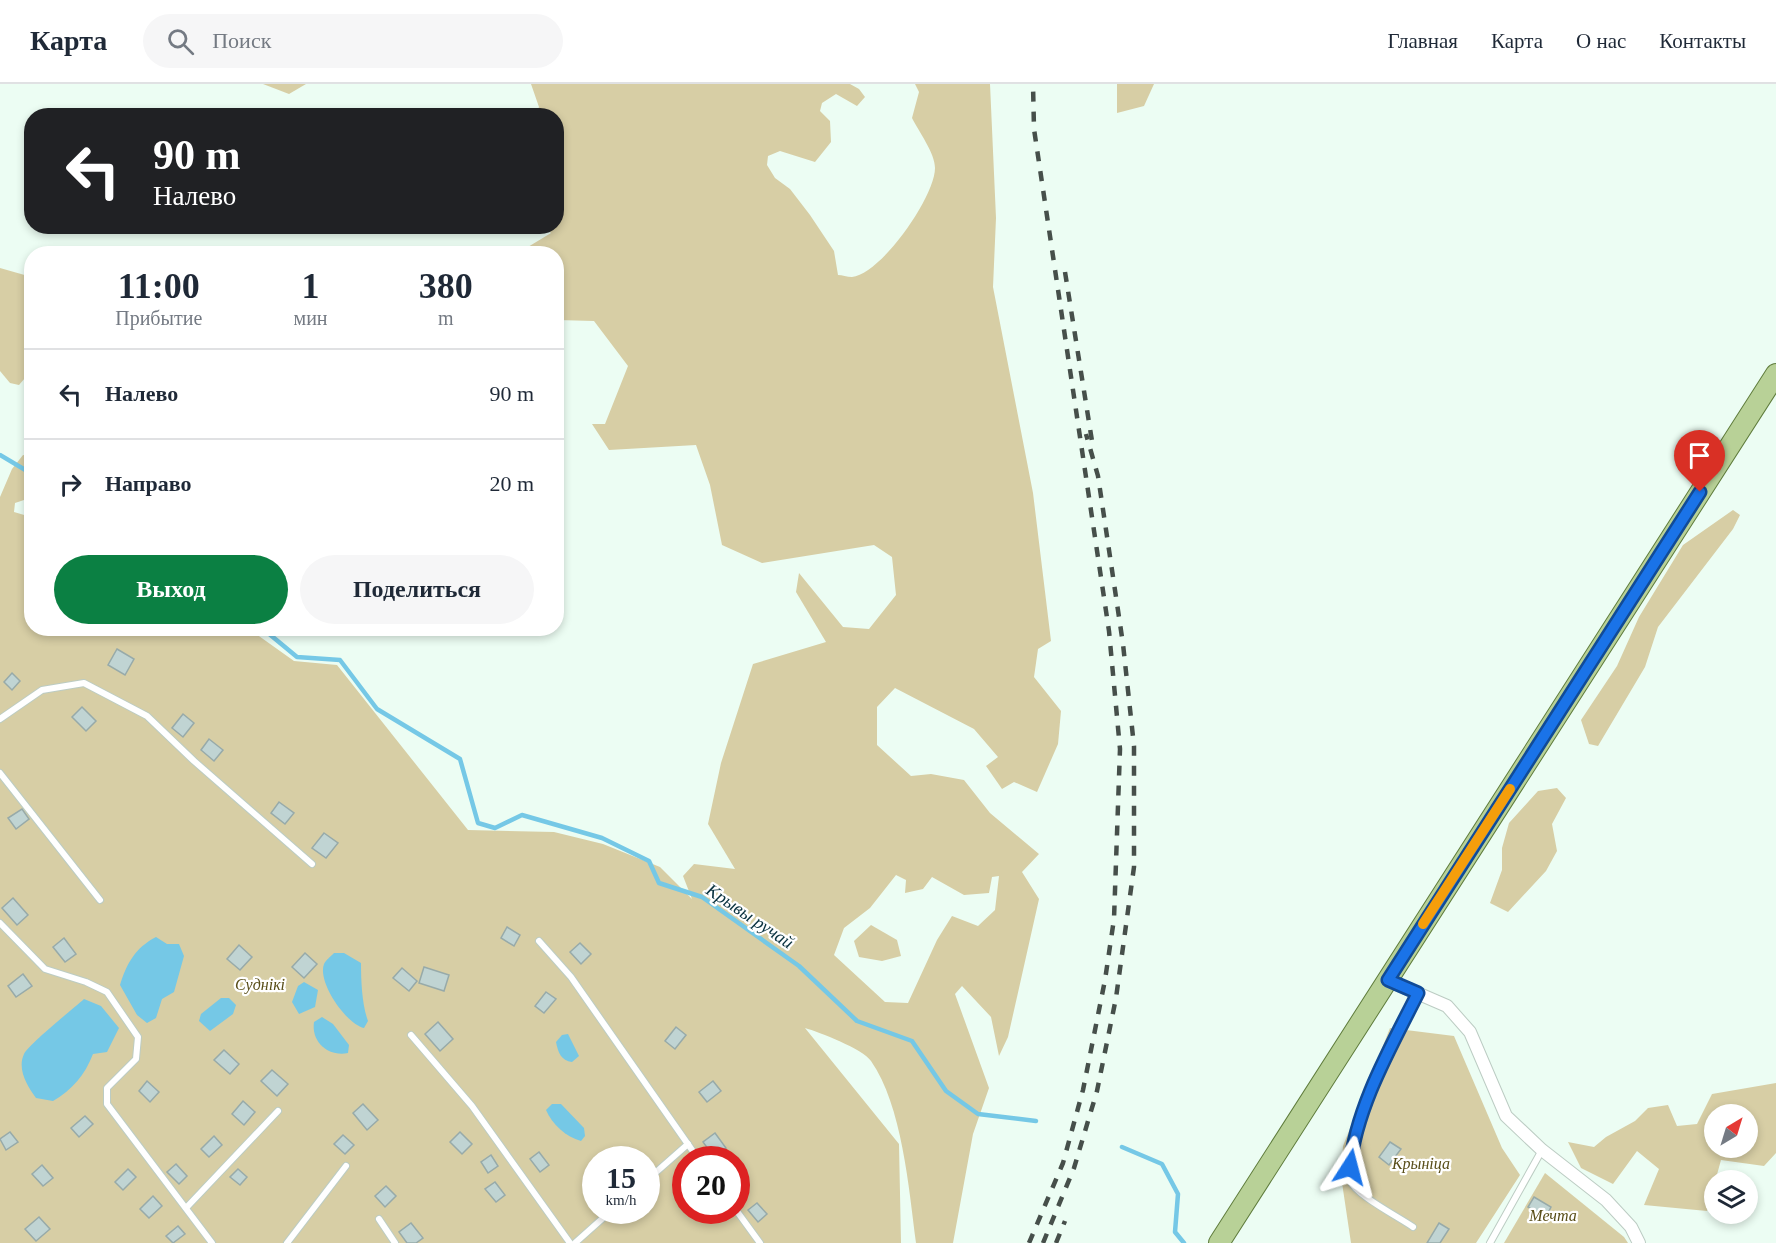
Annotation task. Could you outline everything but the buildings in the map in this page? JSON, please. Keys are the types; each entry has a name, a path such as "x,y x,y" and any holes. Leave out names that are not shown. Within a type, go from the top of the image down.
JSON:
{"main road":[{"path":"1219,1243 1776,374"}],"street":[{"path":"1388,980 1447,1006 1470,1032 1506,1116 1542,1150 1605,1200 1631,1227 1639,1243"}],"lane":[{"path":"0,719 42,690 84,682 147,716 194,761 312,864"},
{"path":"0,773 100,900"},
{"path":"0,923 45,969 86,982 107,992 138,1037 136,1059 107,1088 107,1104 213,1243"},
{"path":"539,941 572,976 688,1144 660,1168"},
{"path":"1413,1227 1361,1193 1350,1180 1350,1167 1352,1144 1370,1096 1418,993"},
{"path":"411,1035 472,1106 570,1243"},
{"path":"186,1208 278,1111"},
{"path":"1490,1243 1542,1150"},
{"path":"287,1243 346,1166"},
{"path":"379,1219 395,1243"},
{"path":"576,1243 597,1224"},
{"path":"746,1224 760,1243"}],"green space":[{"path":"263,84 306,84 289,94"},
{"name":"Суднікі","path":"531,84 850,84 859,89 865,97 857,106 836,94 822,103 820,111 830,121 831,142 815,162 780,151 768,156 767,165 775,178 790,189 834,251 838,275 852,277 864,273 891,249 916,214 933,181 935,168 932,156 912,118 919,92 915,84 990,84 996,218 993,287 1033,493 1051,641 1038,649 1034,677 1061,711 1058,744 1037,792 1014,782 1002,789 986,766 998,757 974,729 895,688 877,707 877,745 911,776 931,774 964,780 990,813 1039,854 1022,872 1039,899 1008,1037 999,1056 991,1017 962,986 955,994 989,1088 973,1134 953,1243 916,1243 907,1173 897,1124 882,1079 871,1061 850,1046 805,1028 899,1144 901,1243 0,1243 0,497 12,469 23,455 24,500 15,503 14,512 24,515 24,636 259,636 294,661 337,665 468,830 554,832 603,844 660,867 692,899 683,876 694,864 735,869 708,824 721,763 753,664 826,642 796,592 799,573 843,627 869,629 896,595 892,557 874,545 762,563 722,545 710,485 696,445 609,450 592,424 605,424 628,366 594,321 564,320 564,246 530,246 549,234 564,234 564,108 538,108","holes":["896,875 906,880 905,893 923,889 932,877 964,895 989,893 992,877 999,876 995,910 978,926 952,916 937,940 908,1003 885,1002 834,955 844,928 870,908"]},
{"path":"1117,84 1154,84 1144,106 1117,113"},
{"path":"0,268 24,275 24,379 19,385 10,383 0,371"},
{"path":"1733,510 1740,515 1733,529 1658,627 1645,667 1598,746 1589,744 1581,720 1617,666 1639,617 1683,545"},
{"path":"1557,788 1566,798 1552,824 1557,851 1546,871 1508,912 1490,903 1502,870 1502,848 1509,823 1538,791"},
{"path":"871,925 897,940 901,956 882,961 859,957 854,941"},
{"name":"Крыніца","path":"1390,1028 1454,1036 1502,1148 1520,1175 1476,1243 1351,1243 1341,1176 1343,1146"},
{"path":"1776,1083 1776,1153 1764,1166 1721,1160 1718,1170 1704,1170 1704,1211 1644,1205 1659,1169 1637,1151 1613,1184 1581,1168 1568,1142 1594,1147 1606,1137 1635,1121 1648,1108 1668,1105 1677,1126 1697,1124 1704,1110 1704,1158 1758,1158 1758,1104 1707,1104 1712,1094"},
{"name":"Мечта","path":"1545,1173 1624,1237 1628,1243 1504,1243"}],"water":[{"path":"156,937 167,944 179,944 184,956 174,992 162,999 156,1018 147,1023 137,1015 120,985 137,951"},
{"path":"334,953 344,953 361,963 363,1000 368,1021 364,1028 349,1019 342,1011 325,981 324,964"},
{"path":"304,982 318,990 315,1007 299,1014 292,1002 298,986"},
{"path":"221,998 229,998 236,1005 233,1014 210,1031 199,1021 201,1014"},
{"path":"84,999 101,1006 119,1028 107,1052 93,1054 82,1075 66,1092 53,1101 36,1098 26,1083 22,1071 24,1054 42,1035"},
{"path":"322,1017 333,1024 349,1045 348,1053 334,1053 318,1042 314,1022"},
{"path":"568,1034 579,1056 572,1062 565,1060 561,1055 556,1042 562,1035"},
{"path":"552,1104 561,1104 584,1128 585,1136 581,1141 565,1133 552,1120 546,1110"}],"waterway":[{"name":"Крывы ручай","path":"0,455 24,469"},
{"name":"Крывы ручай","path":"272,636 297,657 340,660 377,709 460,759 478,823 495,828 522,815 602,838 649,861 659,883 702,897 799,966 857,1021 912,1041 946,1091 978,1114 1036,1121"},
{"name":"Крывы ручай","path":"1122,1147 1162,1164 1178,1194 1175,1232 1184,1243"}],"railway":[{"path":"1029,1243 1063,1163 1083,1090 1105,980 1114,919 1120,749 1109,631 1034,129 1033,84"},
{"path":"1065,272 1092,441"},
{"path":"1043,1243 1074,1168 1097,1091 1116,998 1134,867 1134,746 1123,644 1098,476 1086,434"},
{"path":"1056,1243 1065,1221"}],"slow traffic":[{"path":"1423,924 1510,789"}],"route":[{"path":"1350,1167 1352,1144 1370,1096 1418,993 1388,980 1700,492"}]}
